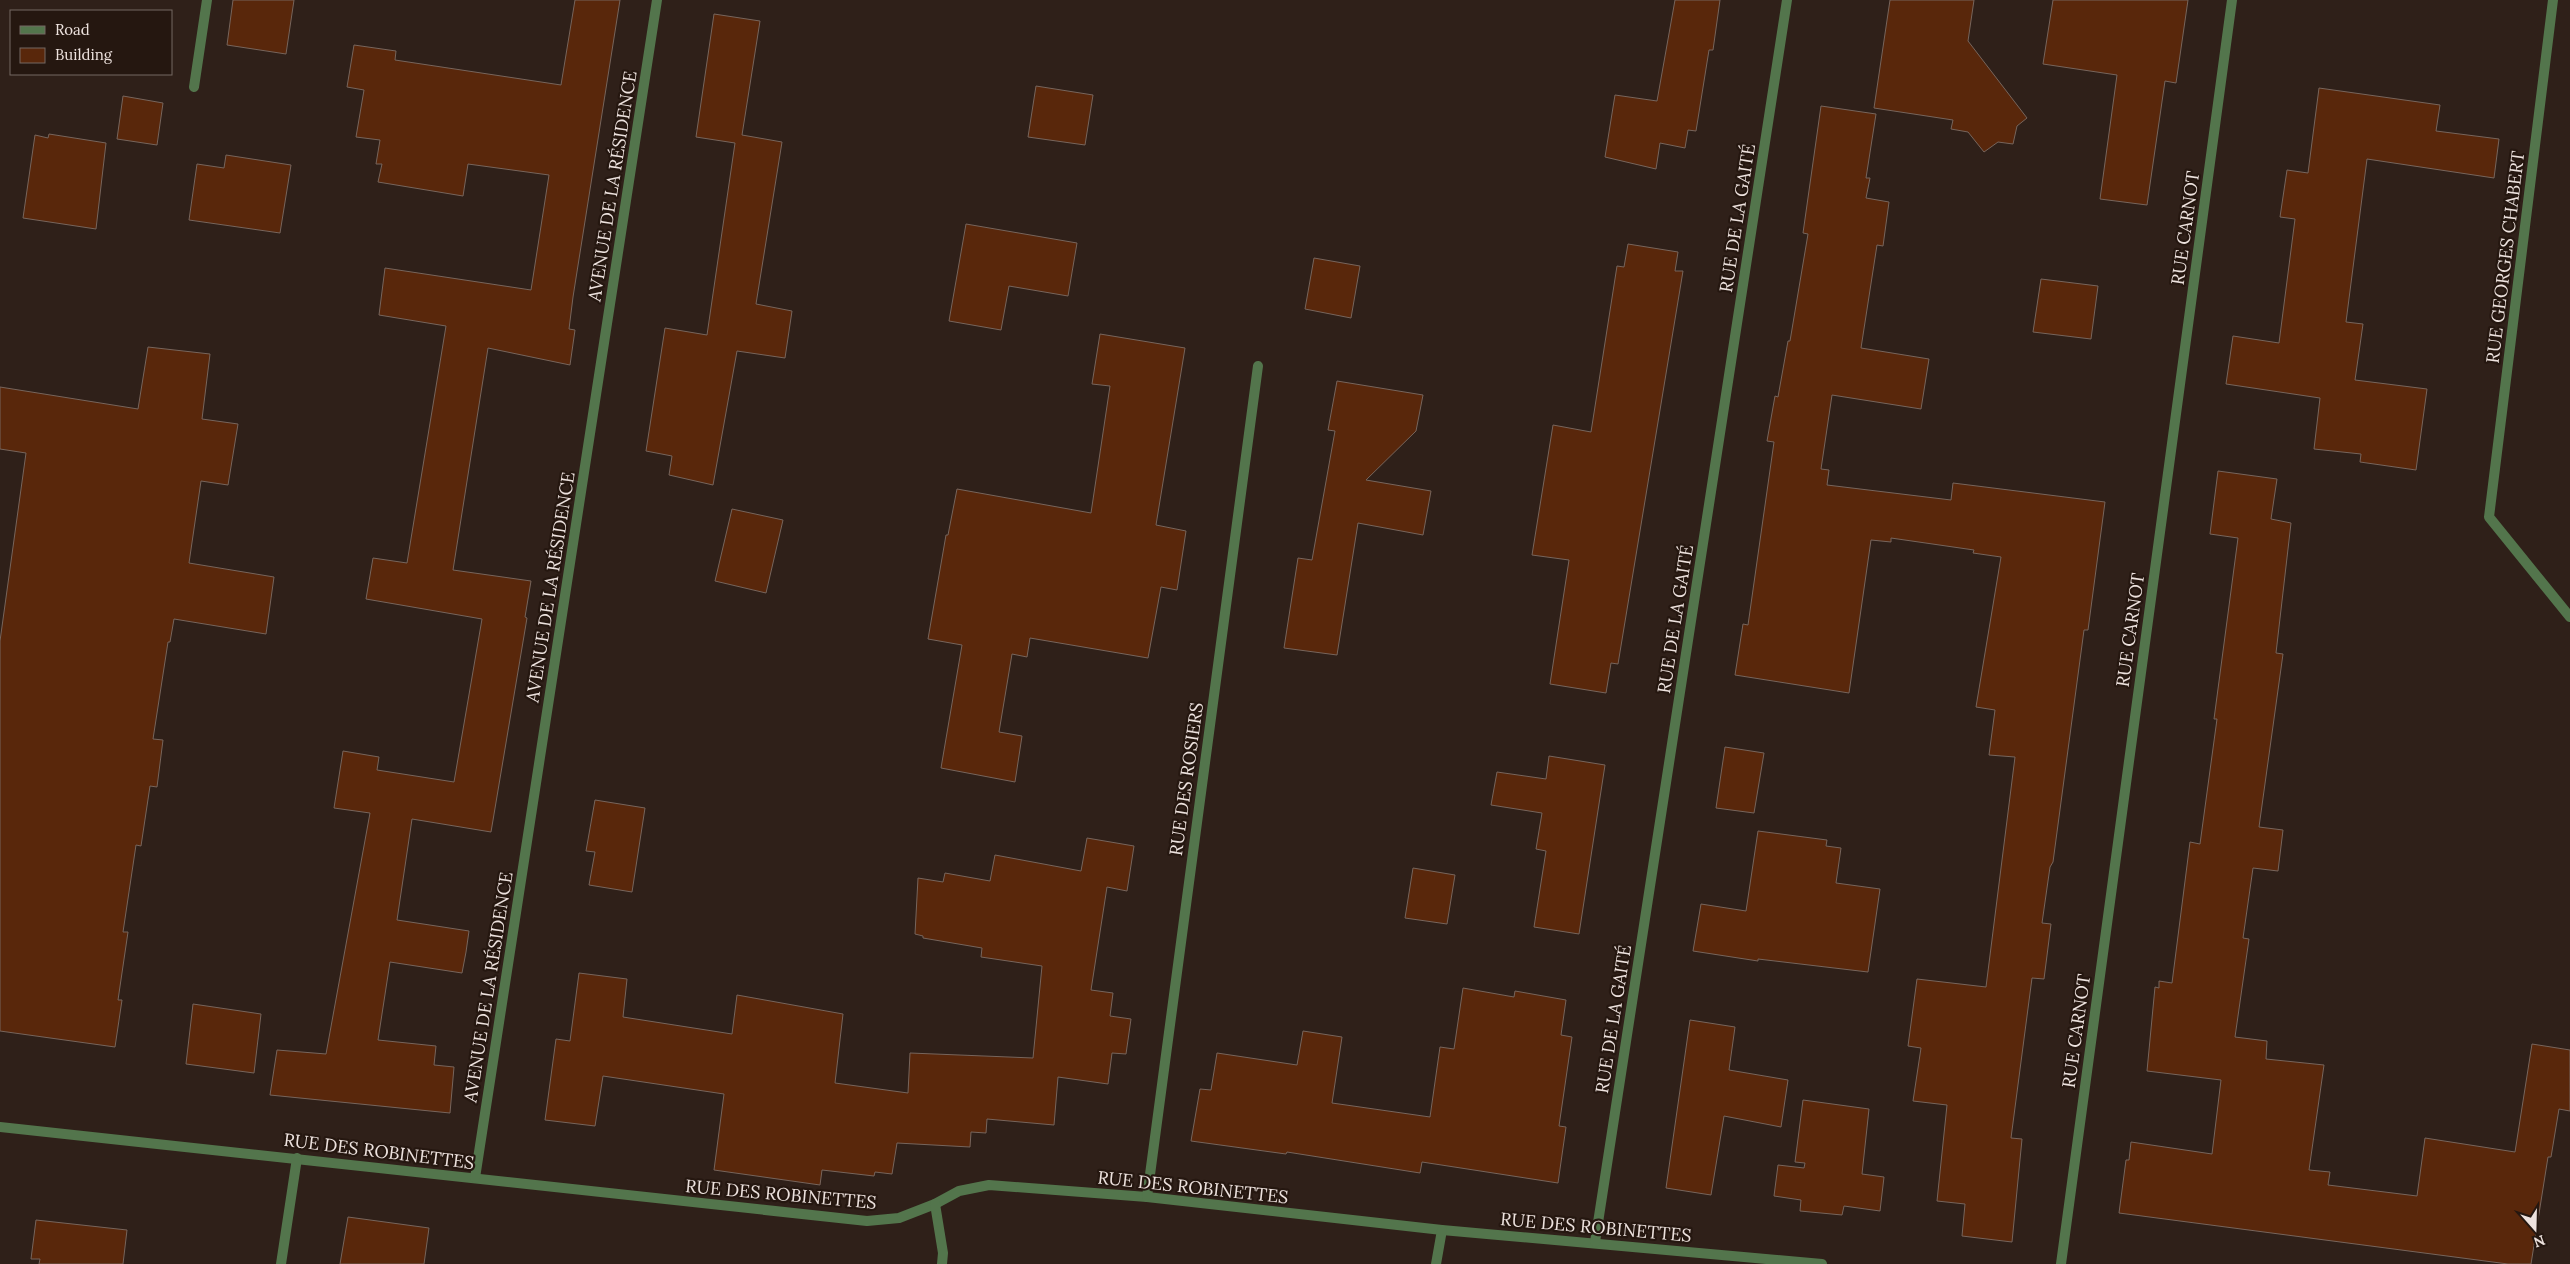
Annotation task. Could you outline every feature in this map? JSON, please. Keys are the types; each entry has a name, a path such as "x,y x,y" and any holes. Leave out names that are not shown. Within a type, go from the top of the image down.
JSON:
{"street":[{"path":"194,87 207,0"},
{"name":"AVENUE DE LA RÉSIDENCE","path":"475,1178 658,0"},
{"name":"RUE DE LA GAITÉ","path":"1595,1242 1787,0"},
{"name":"RUE CARNOT","path":"2060,1264 2232,0"},
{"name":"RUE GEORGES CHABERT","path":"2553,0 2489,517 2570,617"},
{"name":"RUE DES ROSIERS","path":"1146,1197 1258,366"},
{"name":"RUE DES ROBINETTES","path":"0,1127 867,1221 899,1218 935,1204 959,1191 989,1185 1146,1197 1442,1230 1595,1242 1822,1264"},
{"path":"281,1264 297,1158"},
{"path":"935,1204 943,1253 942,1264"},
{"path":"1436,1264 1442,1230"}],"building":[{"path":"233,0 294,0 286,54 227,45"},
{"path":"575,0 620,0 573,297 569,329 575,330 570,365 488,348 453,570 531,581 525,617 527,618 491,832 412,819 397,920 469,931 466,952 462,973 390,962 378,1040 436,1046 434,1065 454,1067 450,1113 270,1095 277,1050 326,1054 370,813 334,808 343,751 379,757 377,770 454,782 482,619 366,599 373,558 407,563 446,326 379,315 385,268 531,290 549,175 468,164 463,196 378,182 382,164 376,164 380,140 356,137 364,90 347,87 354,45 396,51 395,60 561,85"},
{"path":"1675,0 1720,0 1713,50 1709,50 1696,131 1688,130 1685,148 1660,143 1656,169 1605,157 1615,95 1657,101"},
{"path":"1890,0 1974,0 1968,41 2027,118 2017,126 2013,144 1998,142 1984,152 1968,132 1951,129 1953,120 1874,108"},
{"path":"2053,0 2188,0 2176,83 2165,81 2147,205 2100,199 2117,75 2043,64"},
{"path":"714,14 760,21 742,135 782,142 756,304 792,311 785,358 737,351 713,485 669,475 672,456 646,451 665,328 707,335 735,143 696,137"},
{"path":"1036,86 1093,95 1085,145 1028,137"},
{"path":"2319,88 2440,105 2436,131 2499,139 2494,178 2367,159 2346,322 2363,324 2355,380 2427,389 2416,470 2360,462 2361,454 2314,449 2320,398 2226,384 2233,336 2279,343 2295,219 2280,217 2287,170 2308,173"},
{"path":"123,96 163,103 157,145 117,139"},
{"path":"1821,106 1876,114 1866,178 1870,178 1866,198 1889,202 1883,246 1877,245 1861,348 1929,359 1921,409 1832,395 1821,469 1829,470 1827,485 1951,500 1953,483 2105,502 2088,630 2084,630 2053,862 2050,867 2042,923 2051,924 2044,979 2032,978 2011,1138 2022,1139 2012,1242 1962,1236 1965,1204 1937,1201 1947,1105 1913,1101 1921,1048 1908,1046 1917,979 1986,987 2015,757 1989,755 1995,710 1976,707 2001,557 1973,553 1974,550 1891,538 1891,542 1871,540 1849,693 1735,675 1743,624 1748,625 1774,442 1767,441 1775,396 1778,397 1788,341 1790,341 1808,234 1803,233"},
{"path":"49,134 106,143 96,229 23,218 35,135 48,138"},
{"path":"226,155 291,165 280,233 189,220 197,164 224,168"},
{"path":"966,224 1077,243 1068,296 1009,286 1001,330 949,321"},
{"path":"1628,244 1678,252 1675,271 1683,271 1618,664 1611,663 1606,693 1550,684 1569,560 1532,555 1553,425 1591,432 1617,266 1624,267"},
{"path":"1314,258 1360,266 1351,318 1305,309"},
{"path":"2041,279 2098,286 2091,339 2033,332"},
{"path":"1100,334 1185,348 1156,525 1186,531 1177,590 1161,587 1148,658 1030,638 1027,657 1012,654 999,732 1022,736 1015,782 941,768 962,645 928,639 946,535 948,535 957,489 1091,513 1110,386 1092,384"},
{"path":"148,347 210,354 202,419 238,424 228,485 201,481 189,563 274,577 266,634 174,619 170,642 168,642 153,739 163,740 157,787 150,786 141,846 136,845 123,932 128,932 118,1000 122,1000 115,1047 0,1031 0,641 26,453 0,449 0,387 138,409"},
{"path":"1337,381 1423,395 1416,431 1366,480 1431,491 1423,535 1358,523 1337,655 1284,648 1298,558 1312,560 1335,431 1328,430"},
{"path":"2218,471 2277,479 2271,519 2291,523 2276,653 2283,654 2259,827 2283,830 2278,871 2253,868 2243,938 2249,939 2235,1037 2267,1041 2266,1059 2324,1065 2309,1170 2330,1172 2328,1185 2417,1196 2425,1138 2515,1152 2532,1044 2570,1050 2570,1111 2559,1109 2551,1157 2548,1157 2531,1264 2508,1264 2119,1213 2126,1160 2129,1160 2131,1142 2212,1154 2221,1080 2147,1071 2155,987 2159,988 2159,981 2172,983 2190,842 2200,844 2217,719 2214,719 2238,538 2210,534"},
{"path":"732,509 783,520 766,593 715,581"},
{"path":"1725,747 1764,753 1754,813 1716,808"},
{"path":"1549,756 1605,765 1579,934 1534,927 1546,851 1536,849 1542,813 1491,805 1497,772 1546,779"},
{"path":"595,800 645,808 632,892 589,885 595,852 586,851"},
{"path":"1758,831 1827,840 1826,846 1841,848 1836,883 1880,889 1868,972 1758,959 1758,961 1693,951 1701,904 1746,911"},
{"path":"1087,838 1134,846 1127,891 1107,887 1091,990 1113,993 1110,1016 1131,1019 1126,1054 1112,1053 1108,1084 1058,1077 1054,1125 987,1119 986,1133 971,1132 970,1147 897,1143 892,1174 875,1172 874,1176 822,1170 820,1185 714,1170 724,1094 603,1076 595,1126 545,1120 556,1039 570,1041 579,973 627,979 623,1017 732,1034 737,995 843,1014 835,1083 908,1093 910,1053 1033,1058 1042,966 981,957 982,948 923,938 923,936 915,934 918,878 943,882 945,873 990,881 995,855 1081,871"},
{"path":"1413,868 1455,875 1447,924 1405,918"},
{"path":"1463,988 1514,997 1515,991 1566,1000 1561,1035 1572,1037 1559,1126 1566,1127 1558,1183 1422,1162 1420,1173 1287,1152 1286,1154 1191,1141 1200,1089 1211,1090 1217,1053 1297,1065 1303,1031 1342,1037 1332,1103 1430,1117 1440,1047 1454,1049"},
{"path":"193,1004 261,1014 254,1073 186,1064"},
{"path":"1690,1020 1735,1027 1729,1070 1788,1080 1781,1127 1724,1116 1711,1195 1666,1188"},
{"path":"1803,1100 1869,1109 1862,1174 1884,1177 1880,1211 1844,1206 1842,1215 1800,1211 1801,1200 1774,1196 1778,1165 1804,1168 1805,1163 1795,1162"},
{"path":"348,1217 429,1228 424,1264 340,1264"},
{"path":"36,1220 127,1230 123,1264 39,1264 40,1259 31,1259"}]}
